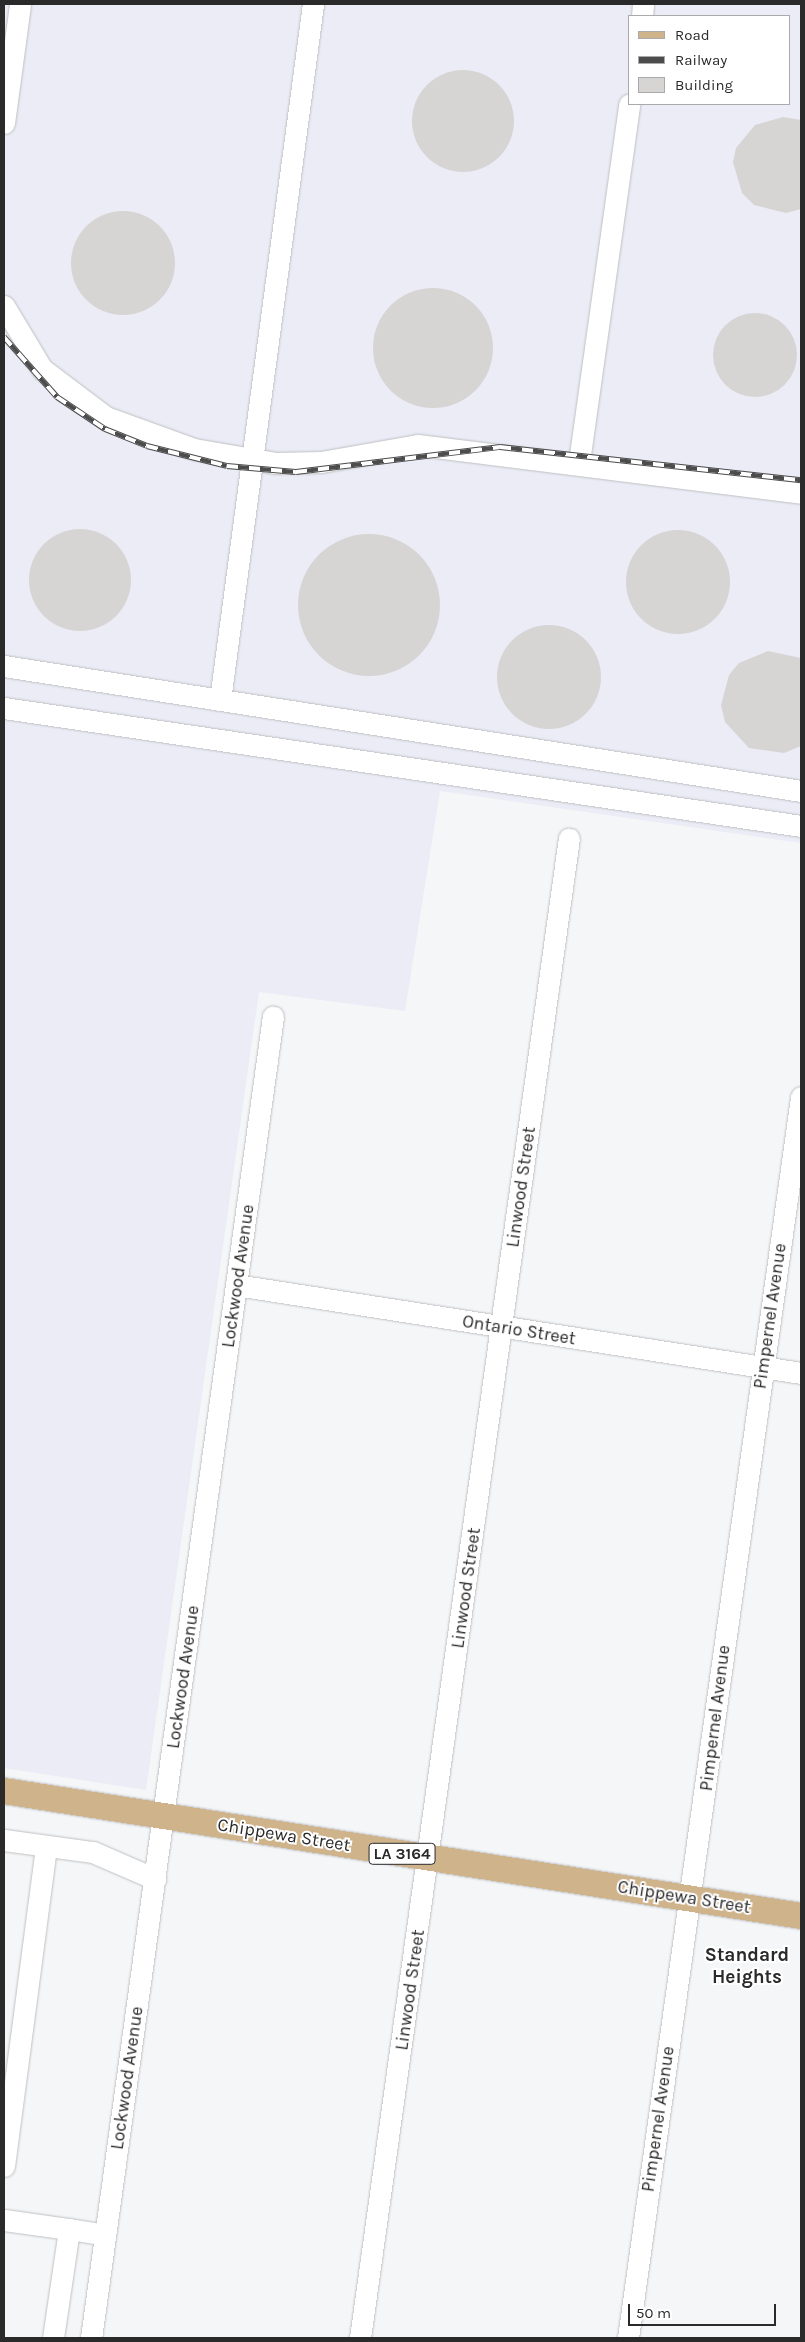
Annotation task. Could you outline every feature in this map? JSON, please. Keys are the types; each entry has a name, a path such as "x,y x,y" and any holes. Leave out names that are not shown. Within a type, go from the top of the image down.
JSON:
{"main road":[{"name":"Chippewa Street","path":"4,1791 801,1916"}],"street":[{"path":"4,123 20,4"},
{"path":"220,700 251,458 314,4"},
{"path":"579,462 629,105"},
{"path":"4,306 42,369 106,417 194,449 251,458 321,462 418,445 501,457 579,462 801,493"},
{"path":"4,666 801,791"},
{"path":"4,708 801,826"},
{"name":"Linwood Street","path":"360,2338 569,838"},
{"name":"Lockwood Avenue","path":"91,2338 274,1016"},
{"name":"Pimpernel Avenue","path":"628,2338 691,1898 801,1097"},
{"name":"Ontario Street","path":"236,1285 502,1328 801,1373"},
{"path":"4,1844 92,1852 155,1879"},
{"path":"4,2166 46,1847"},
{"path":"4,2220 105,2235"},
{"path":"53,2338 69,2229"}],"shaded area":[{"path":"4,4 801,4 801,843 440,791 405,1011 259,992 146,1790 4,1768"}],"building":[{"path":"463,70 483,74 499,85 510,101 514,121 510,141 499,157 483,168 463,172 443,168 427,157 416,141 412,121 416,101 427,85 443,74"},
{"path":"783,117 801,120 801,209 786,213 754,205 742,193 733,162 736,148 755,125"},
{"path":"123,211 143,215 160,226 171,243 175,263 171,283 160,300 143,311 123,315 103,311 86,300 75,283 71,263 75,243 86,226 103,215"},
{"path":"433,288 456,292 476,305 489,325 493,348 489,371 476,391 456,404 433,408 410,404 390,391 377,371 373,348 377,325 390,305 410,292"},
{"path":"747,313 763,313 779,320 790,331 797,347 794,371 785,385 779,390 763,397 747,397 731,390 720,379 713,363 713,347 720,331 731,320"},
{"path":"80,529 99,533 116,544 127,561 131,580 127,599 116,616 99,627 80,631 61,627 44,616 33,599 29,580 33,561 44,544 61,533"},
{"path":"678,530 698,534 715,545 726,562 730,582 726,602 715,619 698,630 678,634 658,630 641,619 630,602 626,582 630,562 641,545 658,534"},
{"path":"369,534 383,535 396,539 409,546 419,555 428,565 435,578 439,591 439,619 435,632 428,645 419,655 409,664 396,671 383,675 369,676 355,675 342,671 329,664 319,655 310,645 303,632 299,619 298,605 299,591 303,578 310,565 319,555 329,546 342,539 355,535"},
{"path":"549,625 569,629 586,640 597,657 601,677 597,697 586,714 569,725 549,729 529,725 512,714 501,697 497,677 501,657 512,640 529,629"},
{"path":"768,651 801,658 801,746 784,753 749,748 725,722 721,705 729,675 739,663"}],"railway":[{"path":"4,337 57,397 105,429 147,446 227,466 296,472 500,447 801,480"}],"district":[{"name":"Standard Heights","path":"747,1967"}]}
